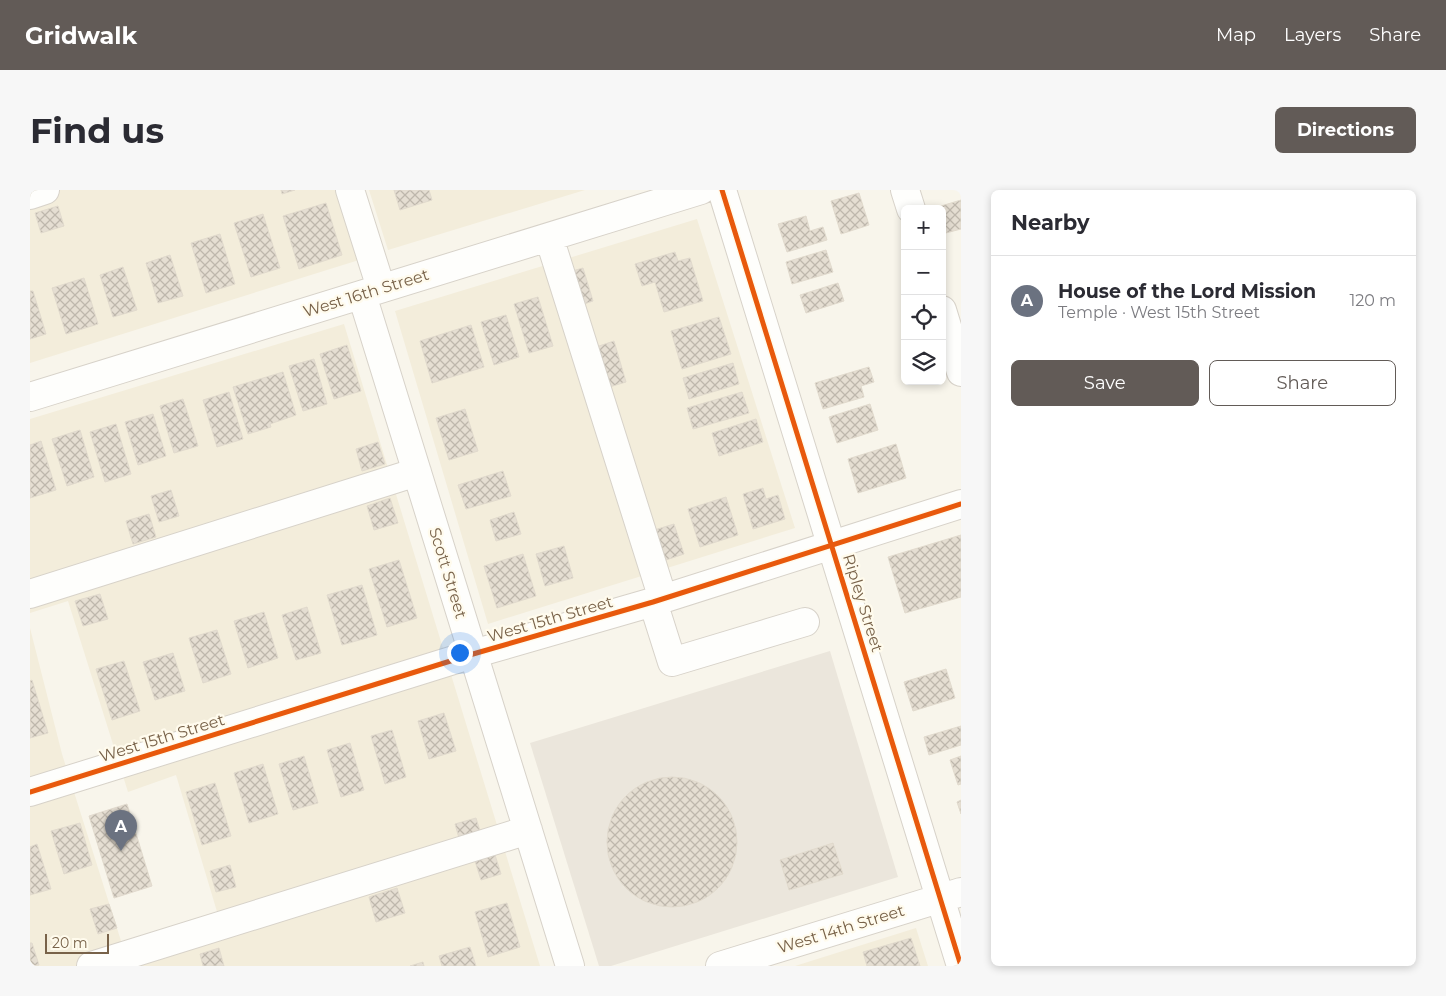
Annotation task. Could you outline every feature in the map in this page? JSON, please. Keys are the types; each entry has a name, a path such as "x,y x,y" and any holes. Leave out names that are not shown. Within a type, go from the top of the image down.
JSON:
{"street":[{"path":"30,194 44,190"},
{"name":"Scott Street","path":"350,190 371,292 417,472 570,966"},
{"name":"West 16th Street","path":"30,397 701,190"},
{"name":"Ripley Street","path":"722,190 832,546 951,895 961,966"},
{"path":"906,190 910,205"},
{"path":"549,236 658,600 672,662 805,622"},
{"path":"946,323 961,372"},
{"path":"30,594 417,472"},
{"name":"West 15th Street","path":"30,792 473,654 658,600 961,504"},
{"path":"91,966 528,830"},
{"name":"West 14th Street","path":"720,966 951,895"}],"shaded area":[{"path":"30,190 336,190 359,260 30,363"},
{"path":"369,190 585,190 388,250"},
{"path":"697,219 795,528 488,624 395,311"},
{"path":"344,324 540,966 30,966 30,628 62,754 122,944 218,915 176,775 128,792 68,601 30,613 30,419"},
{"path":"830,651 898,877 611,966 599,966 530,743"},
{"path":"916,928 928,966 795,966"}],"building":[{"path":"281,190 295,190 282,194"},
{"path":"394,190 429,190 432,200 400,210"},
{"path":"859,193 869,225 841,234 831,201"},
{"path":"961,200 961,229 946,233 946,205 944,205"},
{"path":"326,203 342,255 299,269 283,216"},
{"path":"58,206 64,226 41,233 35,213"},
{"path":"263,214 280,268 251,277 234,223"},
{"path":"806,216 810,231 823,227 827,240 787,252 778,224"},
{"path":"220,234 235,284 206,293 191,243"},
{"path":"826,250 833,272 792,284 786,262"},
{"path":"675,252 678,261 690,258 703,301 664,312 655,282 642,286 635,264"},
{"path":"170,255 183,296 158,303 146,263"},
{"path":"123,267 137,310 113,317 100,275"},
{"path":"583,268 593,301 575,307 565,273"},
{"path":"84,278 98,324 66,334 52,288"},
{"path":"838,283 844,301 806,313 800,295"},
{"path":"30,291 33,291 46,334 30,339"},
{"path":"538,297 553,346 529,353 514,304"},
{"path":"506,315 519,357 494,365 481,322"},
{"path":"719,317 731,354 682,369 671,331"},
{"path":"471,325 484,367 432,383 420,341"},
{"path":"614,341 626,382 606,388 593,348"},
{"path":"347,345 361,391 334,399 320,354"},
{"path":"314,359 327,404 303,411 289,366"},
{"path":"733,363 739,384 689,399 683,378"},
{"path":"869,367 874,382 861,386 864,397 823,409 815,383"},
{"path":"283,372 296,415 270,424 271,427 248,434 233,387"},
{"path":"229,392 243,439 217,447 203,400"},
{"path":"742,392 749,413 693,429 687,408"},
{"path":"183,399 198,446 174,453 160,406"},
{"path":"870,404 878,430 837,443 829,417"},
{"path":"465,409 478,451 449,460 436,418"},
{"path":"153,414 166,456 138,465 125,422"},
{"path":"756,419 763,442 719,456 712,433"},
{"path":"116,424 131,474 105,482 90,432"},
{"path":"80,430 94,477 67,486 52,439"},
{"path":"41,441 56,490 30,498 30,445"},
{"path":"378,442 385,464 362,471 356,449"},
{"path":"896,444 906,478 858,493 848,459"},
{"path":"503,471 511,496 466,509 458,485"},
{"path":"763,488 766,499 778,495 785,519 753,529 743,494"},
{"path":"171,490 179,516 159,522 151,496"},
{"path":"726,497 738,535 700,547 688,509"},
{"path":"390,498 398,523 374,530 367,506"},
{"path":"514,512 521,534 496,541 490,520"},
{"path":"149,514 156,537 133,544 126,521"},
{"path":"674,524 684,554 660,562 651,531"},
{"path":"961,535 961,597 905,613 888,557"},
{"path":"564,546 573,578 545,586 536,554"},
{"path":"523,554 536,596 497,608 484,566"},
{"path":"399,560 417,618 387,627 369,569"},
{"path":"362,585 377,635 342,645 327,595"},
{"path":"100,594 108,619 83,626 75,601"},
{"path":"307,607 321,653 296,660 282,615"},
{"path":"264,612 278,658 248,668 234,621"},
{"path":"217,630 231,674 203,683 189,638"},
{"path":"173,653 185,691 155,700 143,662"},
{"path":"124,661 140,711 112,720 96,669"},
{"path":"946,669 955,698 913,711 904,682"},
{"path":"32,680 48,733 30,738 30,681"},
{"path":"444,713 456,751 429,759 418,721"},
{"path":"961,726 961,745 929,755 924,737"},
{"path":"392,730 406,777 385,784 371,736"},
{"path":"350,743 364,790 341,797 327,750"},
{"path":"304,756 318,803 293,810 279,764"},
{"path":"961,756 961,784 958,785 950,760"},
{"path":"263,764 278,814 249,823 234,773"},
{"path":"672,777 697,782 718,796 732,817 737,842 732,867 718,888 697,902 672,907 647,902 626,888 612,867 607,842 612,817 626,796 647,782"},
{"path":"215,783 231,836 202,845 186,792"},
{"path":"961,800 961,814 957,802"},
{"path":"127,804 152,886 114,898 89,816"},
{"path":"476,818 480,831 459,838 455,824"},
{"path":"80,823 92,865 64,874 51,831"},
{"path":"833,843 843,874 789,890 780,860"},
{"path":"37,844 51,889 30,895 30,847"},
{"path":"495,855 501,874 481,880 475,861"},
{"path":"230,865 236,887 216,892 210,871"},
{"path":"397,888 405,913 376,922 369,897"},
{"path":"507,903 520,947 488,957 475,912"},
{"path":"109,904 117,928 98,934 90,909"},
{"path":"911,938 920,966 867,966 863,952"},
{"path":"30,943 32,943 39,965 30,966"},
{"path":"470,947 476,966 442,966 439,956"},
{"path":"219,948 224,966 203,966 200,954"},
{"path":"423,962 424,966 410,966"}],"cycle path":[{"path":"722,190 961,966"},
{"path":"30,792 473,654 653,602 961,504"}],"place":[{"name":"House of the Lord Mission","path":"121,851"}]}
